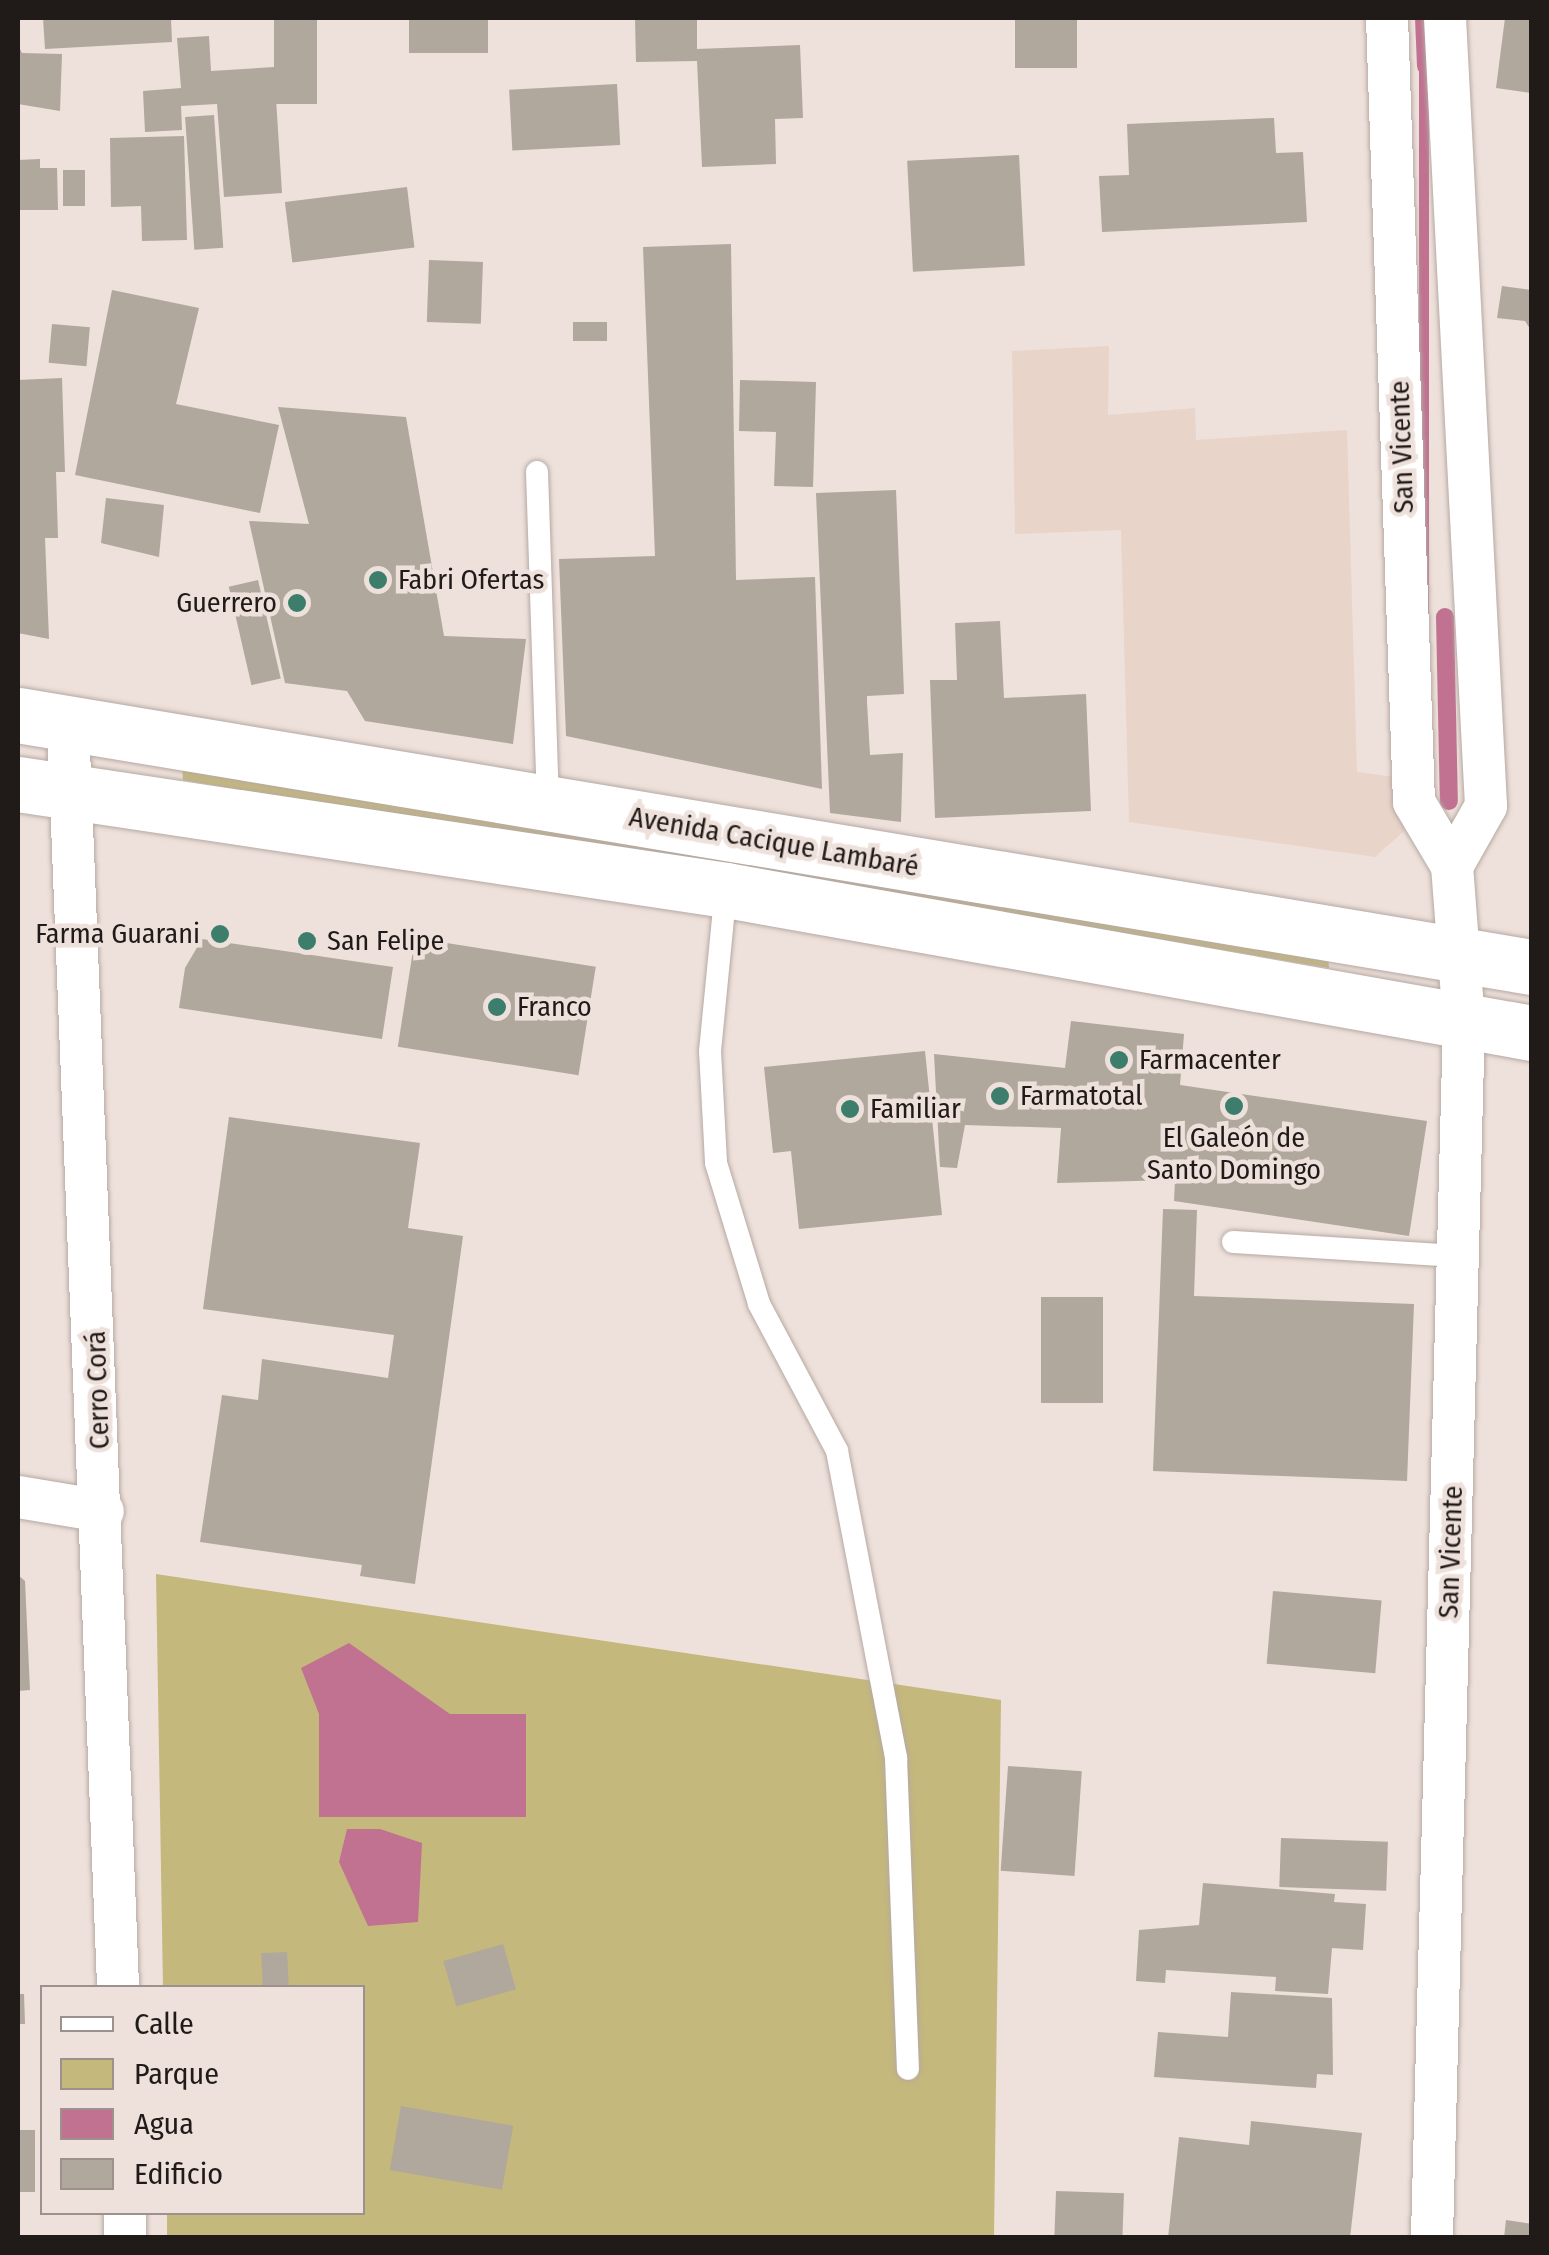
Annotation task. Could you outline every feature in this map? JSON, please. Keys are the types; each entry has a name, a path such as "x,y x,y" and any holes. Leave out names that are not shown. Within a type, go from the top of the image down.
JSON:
{"main road":[{"name":"Avenida Cacique Lambaré","path":"43,719 548,804 730,863 1464,1022 1532,1033"},
{"name":"Avenida Cacique Lambaré","path":"18,784 730,863 1532,967"}],"street":[{"name":"San Vicente","path":"1387,18 1414,802 1452,866 1462,956 1464,1022 1432,2238"},
{"path":"1445,18 1486,806 1452,866"},
{"name":"Cerro Corá","path":"43,719 74,793 118,1985"},
{"path":"18,1497 103,1510"}],"lane":[{"path":"537,472 548,804"},
{"path":"730,863 710,1050 716,1163 759,1304 837,1451 896,1758 908,2070"},
{"path":"1233,1242 1458,1256"}],"shaded area":[{"path":"1109,346 1108,415 1195,408 1196,440 1347,430 1357,772 1403,778 1404,831 1375,857 1129,822 1121,530 1015,534 1012,351"}],"green space":[{"path":"182,767 691,854 690,860 683,865 183,780"},
{"path":"769,866 1328,956 1329,968 768,872"},
{"path":"156,1574 1001,1700 994,2237 167,2237 167,2215 365,2215 365,1985 163,1985"}],"water":[{"path":"1419,45 1429,45 1429,641 1419,641"},
{"path":"349,1643 450,1714 526,1714 526,1817 319,1817 319,1714 301,1668"},
{"path":"347,1829 380,1829 422,1843 418,1922 368,1926 339,1862"}],"building":[{"path":"43,18 171,18 172,42 45,49"},
{"path":"274,18 317,18 317,104 274,104"},
{"path":"409,18 488,18 488,53 409,53"},
{"path":"635,18 697,18 697,49 800,45 803,118 775,119 776,164 702,167 697,61 636,62"},
{"path":"1015,18 1077,18 1077,68 1015,68"},
{"path":"1505,18 1532,18 1532,93 1496,88"},
{"path":"209,36 211,71 274,67 282,193 224,197 217,104 181,106 182,130 145,132 143,91 181,88 177,38"},
{"path":"18,45 22,53 62,54 60,111 18,104"},
{"path":"617,84 620,145 512,151 509,90"},
{"path":"214,115 223,248 194,250 185,117"},
{"path":"1274,118 1276,153 1303,152 1307,222 1102,232 1099,176 1129,175 1127,124"},
{"path":"184,136 187,240 142,241 141,206 111,207 110,138"},
{"path":"1019,155 1025,266 913,272 907,161"},
{"path":"40,159 40,168 57,168 58,210 18,210 18,160"},
{"path":"63,170 85,170 85,206 63,206"},
{"path":"407,187 414,248 292,263 285,202"},
{"path":"731,244 736,580 815,577 822,789 566,736 559,559 655,556 643,247"},
{"path":"429,260 483,262 481,324 427,322"},
{"path":"1502,286 1532,290 1532,332 1525,321 1497,318"},
{"path":"112,290 199,308 176,404 279,425 260,513 75,475"},
{"path":"573,322 607,322 607,341 573,341"},
{"path":"52,324 90,327 86,366 49,363"},
{"path":"62,378 65,472 56,472 58,538 45,538 49,639 18,633 18,380"},
{"path":"740,380 816,382 813,487 774,486 776,432 739,431"},
{"name":"Fabri Ofertas","path":"278,407 406,417 444,636 526,639 513,744 365,721 347,691 285,683 249,521 309,524"},
{"path":"896,490 904,694 867,696 867,702 870,755 903,753 901,822 830,813 816,493"},
{"path":"106,498 164,505 159,557 101,543"},
{"path":"258,580 281,678 251,685 229,587"},
{"path":"1000,621 1004,698 1086,694 1091,811 935,818 930,680 957,680 955,623"},
{"name":"Franco","path":"415,938 596,967 579,1075 398,1047"},
{"path":"202,939 393,967 382,1039 179,1008 185,968"},
{"path":"1071,1021 1184,1034 1180,1085 1427,1121 1409,1236 1174,1201 1175,1180 1057,1183 1061,1128 965,1125 957,1168 940,1167 934,1054 1065,1068"},
{"name":"Familiar","path":"925,1051 942,1215 799,1229 791,1151 773,1153 764,1067"},
{"path":"229,1117 420,1143 408,1228 463,1236 415,1584 360,1576 362,1565 200,1542 222,1395 258,1400 262,1359 388,1378 394,1335 203,1309"},
{"path":"1163,1209 1197,1210 1194,1296 1414,1304 1407,1481 1153,1471"},
{"path":"1041,1297 1103,1297 1103,1403 1041,1403"},
{"path":"18,1575 25,1581 30,1690 18,1691"},
{"path":"1273,1591 1382,1600 1375,1673 1267,1664"},
{"path":"1008,1766 1082,1771 1074,1876 1001,1871"},
{"path":"1281,1838 1388,1842 1386,1891 1279,1887"},
{"path":"1203,1883 1335,1894 1334,1902 1366,1904 1363,1950 1332,1948 1328,1994 1275,1991 1276,1977 1166,1970 1165,1983 1136,1981 1139,1930 1199,1925"},
{"path":"503,1944 516,1989 456,2006 443,1961"},
{"path":"287,1952 289,1985 263,1985 261,1953"},
{"path":"1231,1992 1332,1998 1333,2075 1317,2074 1316,2088 1154,2077 1158,2032 1228,2037"},
{"path":"18,1994 24,1994 25,2024 18,2024"},
{"path":"401,2106 513,2126 502,2190 390,2170"},
{"path":"1251,2121 1362,2133 1350,2238 1168,2238 1179,2137 1249,2145"},
{"path":"18,2130 35,2130 35,2192 18,2192"},
{"path":"1056,2191 1124,2193 1122,2238 1054,2238"},
{"path":"1506,2220 1532,2224 1532,2238 1504,2238"}],"waterway":[{"path":"1424,18 1426,66"},
{"path":"1445,617 1449,801"}],"place":[{"name":"Fabri Ofertas","path":"378,580"},
{"name":"Guerrero","path":"297,603"},
{"name":"Farma Guarani","path":"220,934"},
{"name":"San Felipe","path":"307,941"},
{"name":"Franco","path":"497,1007"},
{"name":"Farmacenter","path":"1119,1060"},
{"name":"Farmatotal","path":"1000,1096"},
{"name":"El Galeón de Santo Domingo","path":"1234,1106"},
{"name":"Familiar","path":"850,1109"}]}
